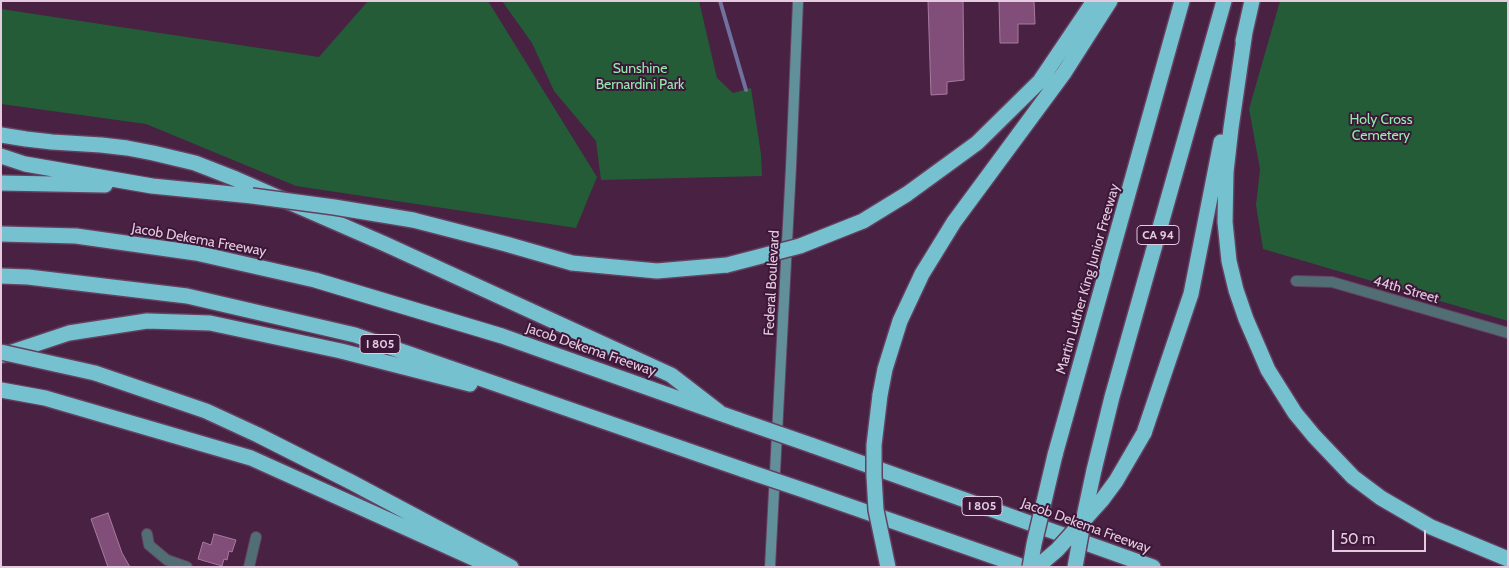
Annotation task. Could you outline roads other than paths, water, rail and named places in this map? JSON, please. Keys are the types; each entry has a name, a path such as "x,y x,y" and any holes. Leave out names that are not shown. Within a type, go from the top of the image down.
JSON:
{"highway":[{"path":"1,156 24,164 152,186 252,196 413,220 572,263 657,271 727,265 800,246 863,221 907,194 977,143 1040,81 1094,1"},
{"path":"888,567 876,510 874,445 880,395 900,321 922,274 954,222 1064,73 1110,1"},
{"name":"Martin Luther King Junior Freeway","path":"1030,567 1055,454 1182,1"},
{"name":"CA 94","path":"1075,567 1094,470 1112,397 1224,1"},
{"path":"1037,567 1057,550 1102,500 1116,481 1144,434 1191,294 1217,158 1252,1"},
{"path":"1245,32 1227,163 1225,222 1229,261 1236,290 1246,320 1268,370 1295,413 1353,477 1381,498 1431,527 1508,559"},
{"path":"1,135 26,140 101,144 195,163 385,244 670,375 719,412"},
{"path":"1,183 152,186"},
{"name":"Jacob Dekema Freeway","path":"1,234 76,236 187,252 315,280 502,336 1152,567"},
{"name":"I 805","path":"1,276 28,277 187,296 355,335 1024,567"},
{"path":"1,356 69,333 147,320 210,323 341,351 576,412"},
{"path":"1,352 95,373 206,411 336,474 511,567"},
{"path":"1,390 45,398 252,458 492,567"}],"main road":[{"name":"Federal Boulevard","path":"770,567 790,196 798,1"}],"street":[{"name":"44th Street","path":"1296,281 1332,282 1508,333"},
{"path":"147,534 149,545 167,560 187,567"},
{"path":"249,567 256,537"}],"waterway":[{"path":"720,1 746,90"}],"park label":[{"name":"Sunshine Bernardini Park","path":"640,78"},
{"name":"Holy Cross Cemetery","path":"1381,128"}]}
